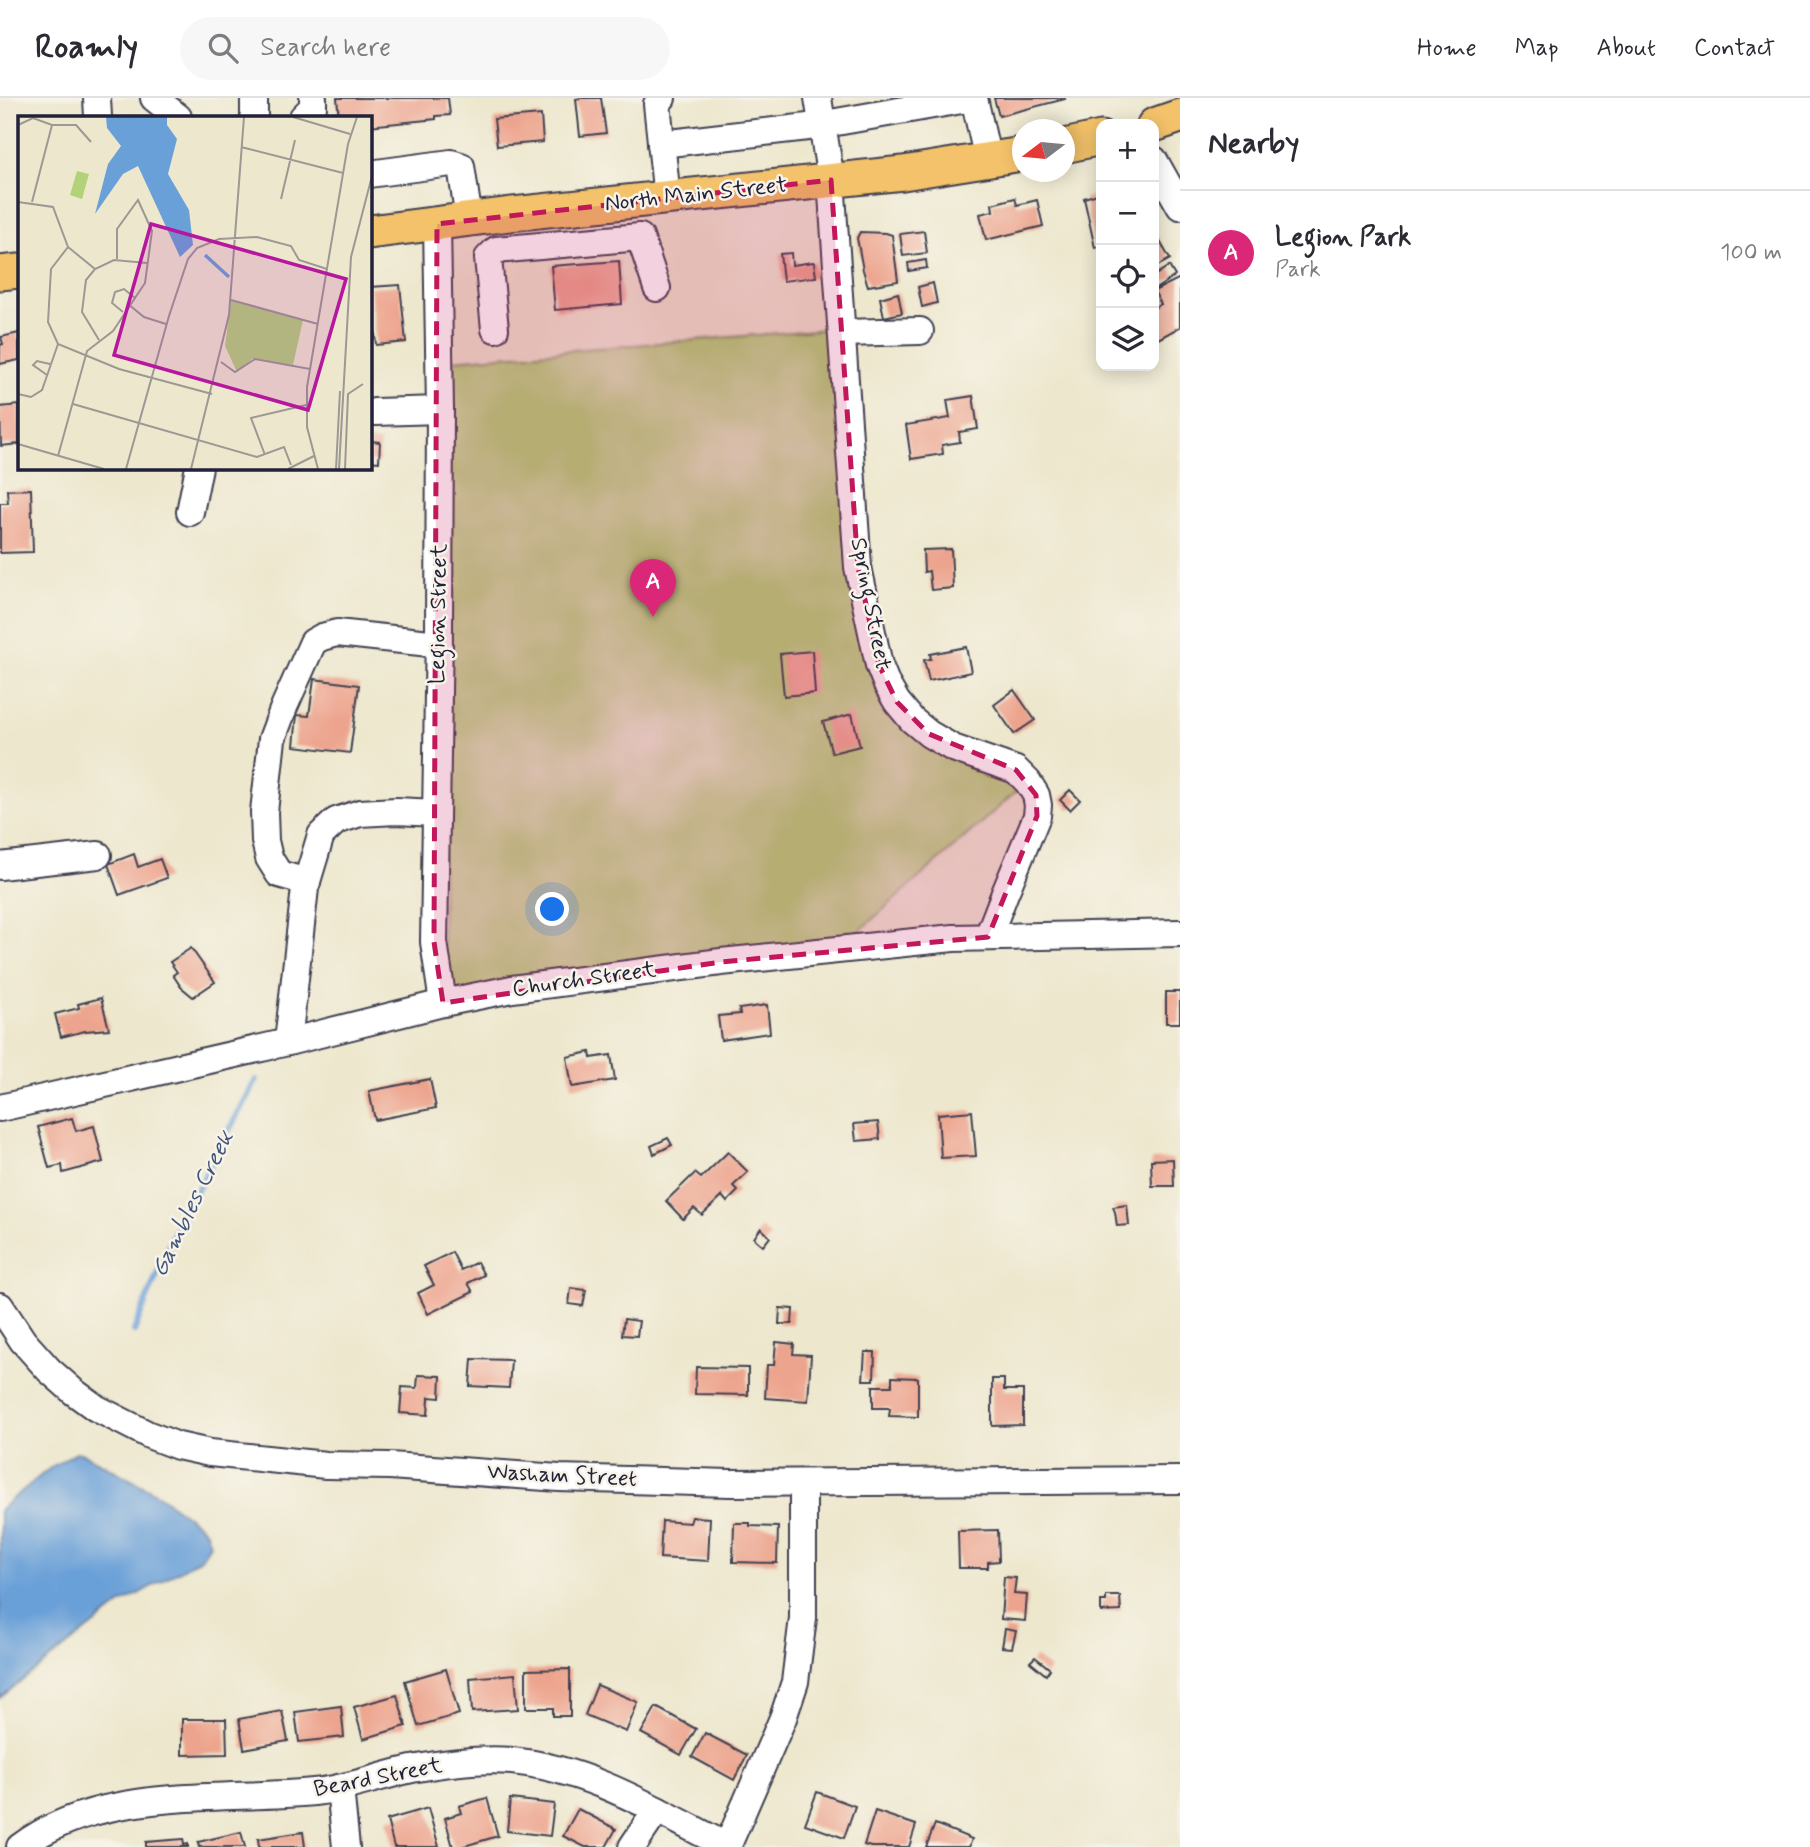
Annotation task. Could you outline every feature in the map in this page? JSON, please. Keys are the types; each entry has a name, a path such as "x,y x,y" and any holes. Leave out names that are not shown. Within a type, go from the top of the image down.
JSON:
{"main road":[{"path":"1159,123 1180,117"},
{"path":"1075,144 1096,139"},
{"name":"North Main Street","path":"371,232 903,173 1012,156"},
{"path":"0,273 18,271"}],"street":[{"path":"97,98 98,116"},
{"path":"154,98 177,116"},
{"path":"254,98 254,116"},
{"path":"304,116 313,107 313,98"},
{"path":"662,98 657,104 667,198"},
{"name":"Spring Street","path":"818,98 831,180 858,567 875,648 887,685 912,720 953,748 1016,771 1036,794 1037,816 989,937"},
{"path":"661,144 822,125 973,98 988,160"},
{"path":"371,174 451,163 461,166 468,220 496,250"},
{"path":"1159,169 1180,206"},
{"path":"634,201 640,237 657,288"},
{"name":"Legion Street","path":"443,1003 434,943 440,410 468,220"},
{"path":"495,329 488,258 496,250 640,237"},
{"path":"842,333 920,331"},
{"path":"375,412 440,410"},
{"path":"190,512 199,469"},
{"path":"307,882 279,874 269,858 265,841 264,812 272,739 313,642 337,633 439,644"},
{"path":"288,1042 307,882 321,835 336,821 360,813 436,813"},
{"path":"0,866 98,855"},
{"name":"Church Street","path":"0,1108 512,989 708,963 953,938 1180,933"},
{"name":"Washam Street","path":"0,1306 23,1341 49,1370 96,1408 149,1435 178,1446 209,1453 326,1465 390,1466 559,1478 730,1483 1180,1480"},
{"path":"728,1847 783,1718 795,1682 803,1618 803,1483"},
{"name":"Beard Street","path":"20,1847 60,1824 102,1810 165,1799 314,1792 459,1762 511,1761 559,1769 606,1785 728,1847"},
{"path":"340,1788 346,1847"},
{"path":"632,1847 657,1810"}],"highlighted area":[{"path":"831,180 858,567 879,665 897,702 929,734 1016,770 1036,795 1037,816 988,937 721,962 443,1003 434,942 437,224"}],"green space":[{"path":"839,328 851,507 897,704 1026,783 841,947 443,1002 440,361"}],"water":[{"path":"76,1452 154,1492 198,1524 206,1532 210,1544 201,1558 121,1604 0,1698 0,1509 50,1468"}],"building":[{"path":"337,98 448,98 450,115 371,126 371,116 339,116"},
{"path":"601,98 606,133 580,136 576,99"},
{"path":"994,98 1065,98 1065,99 999,116"},
{"path":"541,115 543,142 497,146 494,119"},
{"path":"1096,194 1095,248 1084,198"},
{"path":"1015,198 1017,205 1037,200 1043,226 986,240 980,214 993,211 992,204"},
{"path":"924,231 927,253 903,256 900,234"},
{"path":"860,232 892,235 898,281 868,286 857,238"},
{"path":"1159,240 1170,259 1159,265"},
{"path":"791,253 792,265 814,262 816,277 783,281 780,254"},
{"path":"926,260 927,268 909,271 908,263"},
{"path":"619,261 622,304 555,310 551,266"},
{"path":"1169,266 1175,276 1159,287 1159,273"},
{"path":"1180,278 1180,327 1159,338 1161,304 1159,288"},
{"path":"933,283 937,303 922,307 918,287"},
{"path":"400,285 406,342 376,345 371,287"},
{"path":"898,293 902,313 884,317 880,298"},
{"path":"18,333 18,360 0,364 0,345 3,344 1,337"},
{"path":"973,396 978,429 959,432 960,442 942,445 943,454 911,459 906,425 950,418 947,400"},
{"path":"18,405 18,444 1,446 0,407"},
{"path":"371,441 380,442 379,462 371,461"},
{"path":"31,489 33,552 0,553 0,503 8,503 7,490"},
{"path":"951,549 953,588 931,590 929,571 924,572 923,550"},
{"path":"966,647 971,672 929,681 924,660 931,659 930,654"},
{"path":"812,651 815,693 784,696 780,654"},
{"path":"314,679 359,685 350,753 294,746 297,715 309,716"},
{"path":"1014,690 1035,720 1014,734 994,705"},
{"path":"852,714 860,746 832,753 823,722"},
{"path":"1070,790 1080,800 1070,810 1060,800"},
{"path":"134,854 138,867 160,859 167,878 119,895 108,864"},
{"path":"191,948 215,982 193,997 181,987 173,975 177,972 170,962"},
{"path":"1166,992 1180,992 1180,1023 1166,1023"},
{"path":"101,998 109,1029 61,1037 55,1014 79,1008 78,1004"},
{"path":"767,1005 770,1033 721,1040 718,1016 740,1014 739,1009"},
{"path":"590,1052 591,1058 611,1055 615,1080 572,1087 567,1057"},
{"path":"430,1079 436,1108 375,1120 369,1091"},
{"path":"972,1111 976,1156 941,1158 938,1114"},
{"path":"72,1118 76,1131 94,1126 103,1162 63,1173 62,1165 49,1168 38,1127"},
{"path":"878,1122 880,1139 856,1141 854,1124"},
{"path":"668,1138 672,1145 654,1154 651,1146"},
{"path":"728,1152 748,1172 733,1186 738,1191 727,1202 722,1196 702,1215 694,1208 683,1219 666,1201 695,1173 701,1178"},
{"path":"1173,1159 1174,1186 1152,1186 1151,1160"},
{"path":"1127,1205 1129,1225 1117,1226 1113,1207"},
{"path":"761,1228 770,1237 763,1246 754,1238"},
{"path":"452,1252 461,1270 477,1262 484,1275 468,1283 473,1292 428,1314 418,1293 434,1285 424,1266"},
{"path":"571,1288 586,1290 583,1306 569,1304"},
{"path":"780,1308 793,1309 792,1324 779,1324"},
{"path":"624,1319 639,1321 637,1336 622,1335"},
{"path":"776,1342 794,1344 793,1354 811,1355 808,1401 765,1398 767,1365 774,1365"},
{"path":"865,1352 875,1352 874,1380 863,1380"},
{"path":"472,1359 511,1360 509,1388 470,1386"},
{"path":"696,1367 748,1368 748,1395 695,1394"},
{"path":"418,1375 441,1376 440,1398 429,1397 428,1415 400,1413 402,1387 417,1388"},
{"path":"892,1377 918,1378 918,1417 889,1416 890,1408 873,1408 873,1386 892,1386"},
{"path":"992,1379 1004,1379 1004,1390 1023,1390 1023,1425 992,1426"},
{"path":"692,1517 710,1518 708,1561 660,1558 662,1521 690,1523"},
{"path":"734,1523 778,1527 777,1563 733,1562"},
{"path":"998,1530 999,1561 988,1562 988,1568 959,1568 958,1531"},
{"path":"1004,1577 1016,1578 1014,1594 1027,1595 1025,1621 1001,1619"},
{"path":"1106,1596 1120,1596 1121,1611 1101,1612 1101,1601 1106,1601"},
{"path":"1005,1629 1016,1631 1012,1648 1002,1647"},
{"path":"1035,1657 1050,1669 1046,1675 1030,1662"},
{"path":"446,1669 459,1714 418,1726 405,1681"},
{"path":"570,1669 570,1716 553,1716 553,1708 526,1708 526,1670"},
{"path":"515,1674 518,1709 472,1712 470,1678"},
{"path":"597,1685 638,1702 626,1732 585,1715"},
{"path":"397,1695 406,1726 363,1739 354,1707"},
{"path":"341,1706 344,1737 299,1742 295,1712"},
{"path":"656,1707 696,1729 681,1755 641,1733"},
{"path":"282,1711 288,1741 244,1749 239,1719"},
{"path":"182,1719 226,1719 227,1754 182,1755"},
{"path":"705,1733 747,1755 734,1780 692,1757"},
{"path":"817,1792 855,1806 844,1838 805,1824"},
{"path":"487,1798 498,1836 453,1847 445,1818 461,1813 459,1806"},
{"path":"510,1799 554,1804 550,1836 507,1831"},
{"path":"428,1808 439,1847 394,1847 387,1820"},
{"path":"578,1809 616,1829 606,1847 585,1847 563,1836"},
{"path":"875,1811 916,1825 909,1847 864,1845"},
{"path":"935,1824 972,1839 969,1847 926,1847"},
{"path":"241,1832 245,1847 199,1847 198,1842"},
{"path":"303,1832 305,1847 259,1847 258,1839"},
{"path":"183,1839 184,1845 188,1844 188,1847 146,1847 146,1842"}],"waterway":[{"name":"Gambles Creek","path":"134,1331 174,1233 256,1080"}],"place":[{"name":"Legion Park","path":"653,617"}]}
